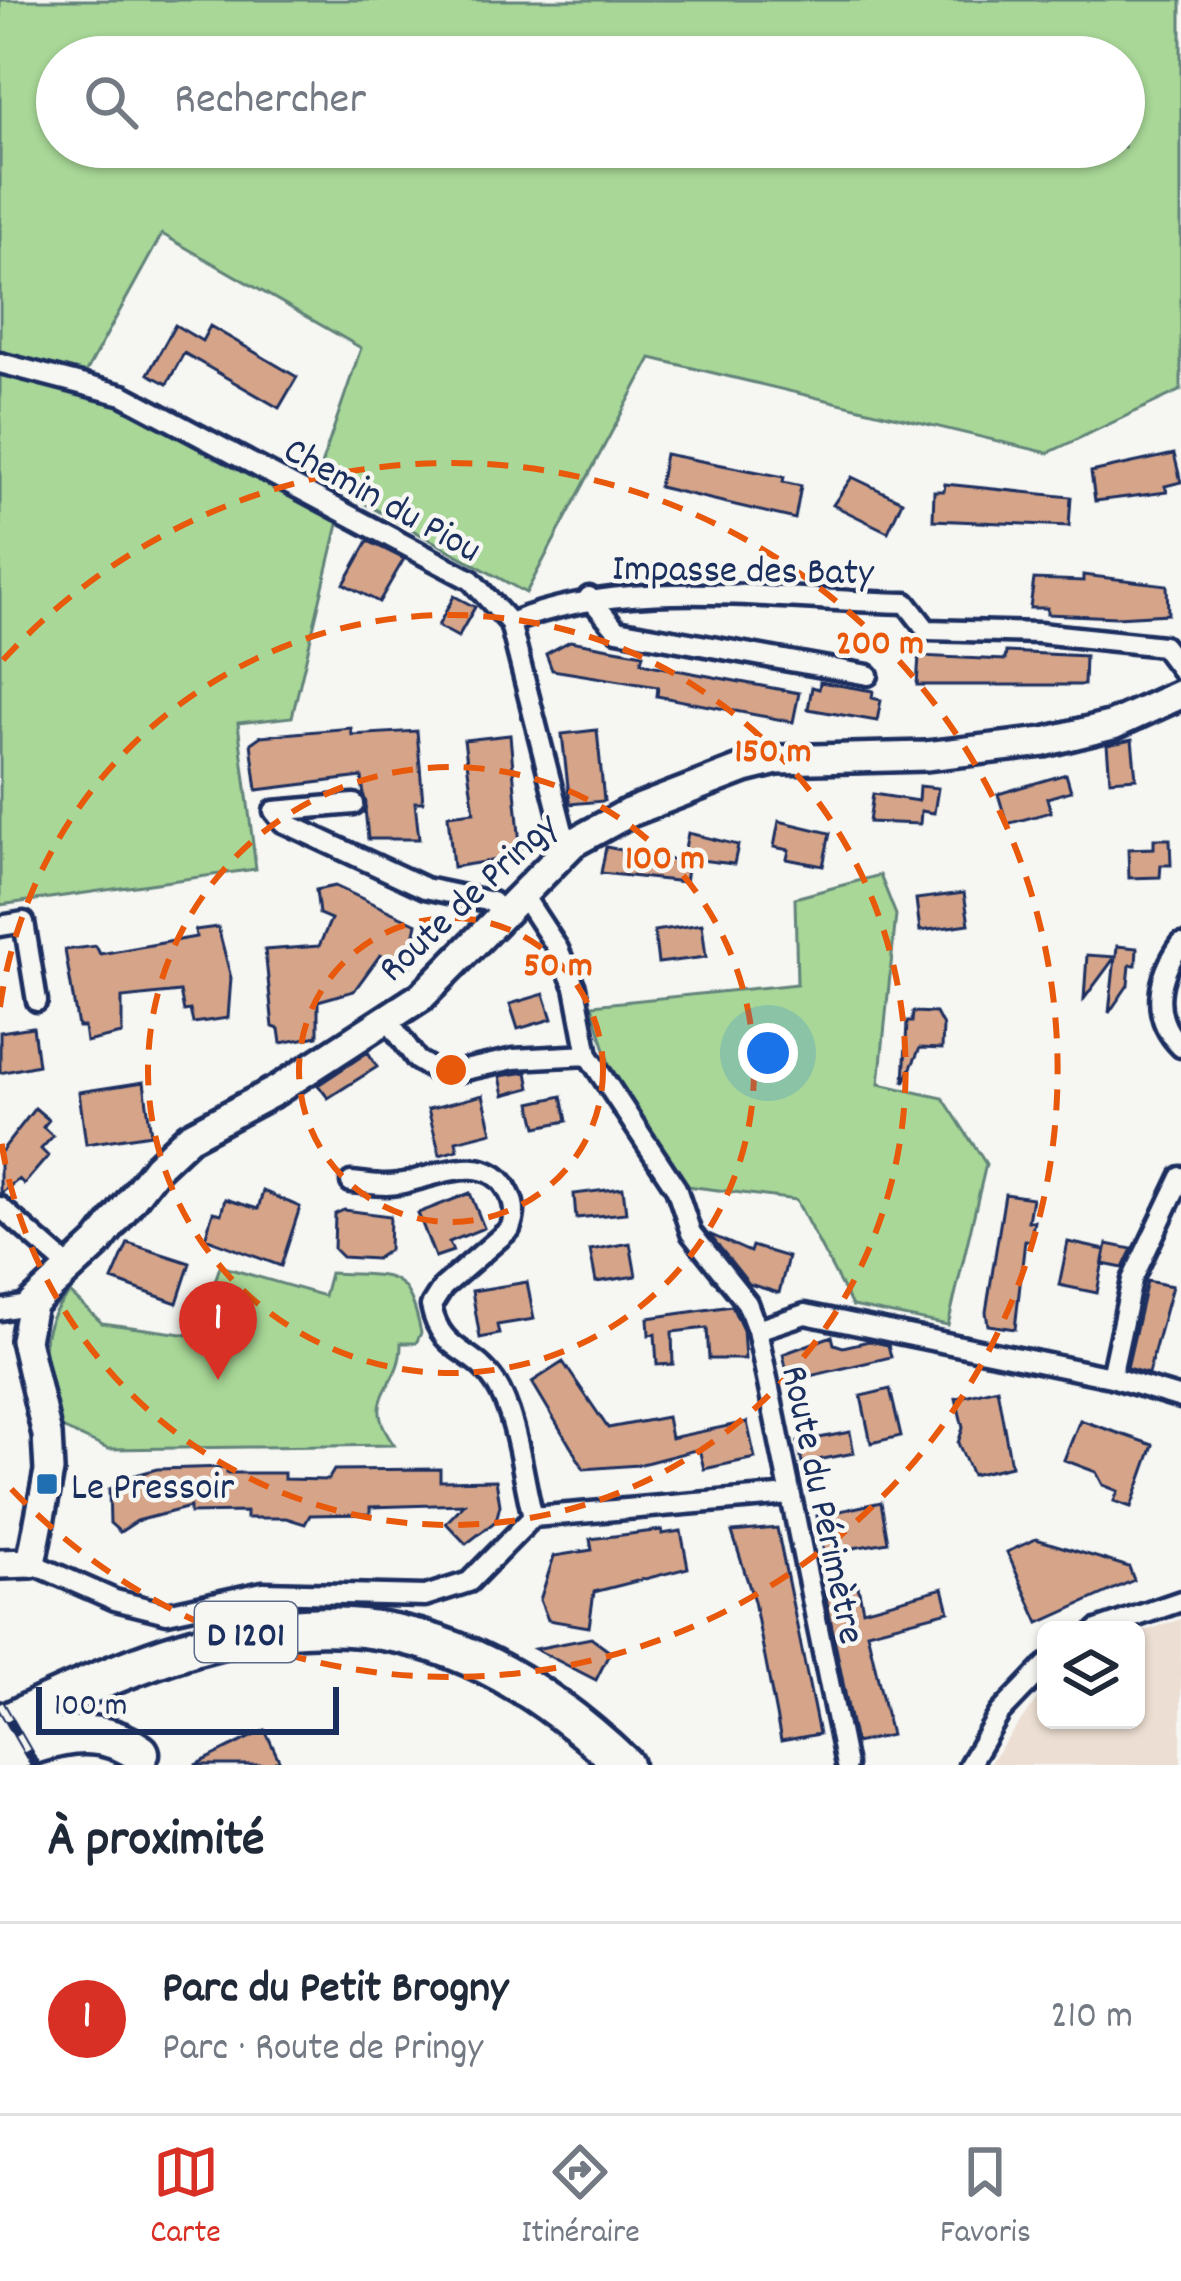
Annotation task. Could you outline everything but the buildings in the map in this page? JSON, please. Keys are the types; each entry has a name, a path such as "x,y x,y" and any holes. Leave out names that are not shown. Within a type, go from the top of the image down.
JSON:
{"highway":[{"name":"D 1201","path":"0,1737 158,1656 279,1628 406,1636 502,1669 569,1716 624,1765"},
{"name":"D 1201","path":"0,1737 191,1666 248,1653 329,1648 407,1658 478,1681 553,1722 602,1765"},
{"path":"502,1669 570,1701 644,1765"},
{"path":"0,1737 84,1734 119,1740 148,1759"}],"street":[{"name":"Chemin du Piou","path":"0,363 123,395 446,565 497,603 510,623"},
{"name":"Impasse des Baty","path":"510,623 589,597 906,603 927,630 1039,633 1163,646 1181,670"},
{"path":"589,597 617,630 868,675"},
{"path":"510,623 563,831 573,842"},
{"name":"Route de Pringy","path":"0,1310 32,1304 72,1270 157,1167 189,1137 278,1090 445,978 573,842 628,812 777,760 926,756 1044,742 1113,725 1181,694"},
{"path":"354,803 274,811 283,822 425,888 513,904 558,949 575,988 588,1055 676,1188 691,1233 747,1303 757,1330"},
{"path":"0,926 24,922 37,1001"},
{"path":"1181,944 1161,974 1159,1010 1181,1047"},
{"path":"388,1020 417,1060 442,1075 514,1058 588,1055"},
{"path":"351,1182 396,1185 435,1172 482,1169 506,1185 514,1216 502,1240 443,1286 431,1306 446,1342 477,1363 503,1398 533,1517"},
{"path":"1111,1377 1132,1280 1181,1177"},
{"path":"0,1207 72,1270"},
{"path":"31,1563 49,1471 47,1435 25,1340 32,1304"},
{"name":"Route du Périmètre","path":"846,1765 757,1330 806,1314 1111,1377 1181,1398"},
{"path":"0,1564 31,1563 115,1600 167,1612 263,1592 425,1596 469,1582 533,1517 790,1495"},
{"path":"1123,1621 1181,1601"},
{"path":"969,1765 1000,1713 1037,1674"}],"shaded area":[{"path":"1181,1619 1181,1765 988,1765 1037,1700 1037,1729 1145,1729 1145,1631"}],"green space":[{"path":"0,0 1181,0 1181,390 1048,453 651,358 526,593 317,477 361,348 162,234 85,374 339,520 292,717 238,723 256,869 0,905"},
{"path":"880,875 896,915 879,1084 943,1098 986,1164 948,1325 852,1306 796,1200 687,1186 609,1064 592,1005 797,984 795,898"},
{"path":"220,1266 324,1296 330,1273 383,1276 403,1286 421,1333 416,1343 401,1343 400,1359 381,1403 384,1428 394,1445 108,1449 60,1427 46,1373 45,1340 57,1308 70,1293 102,1323 197,1336"}],"railway":[{"path":"0,1704 35,1765"}],"place":[{"name":"Parc du Petit Brogny","path":"218,1380"},
{"name":"Le Pressoir","path":"47,1484"}]}
